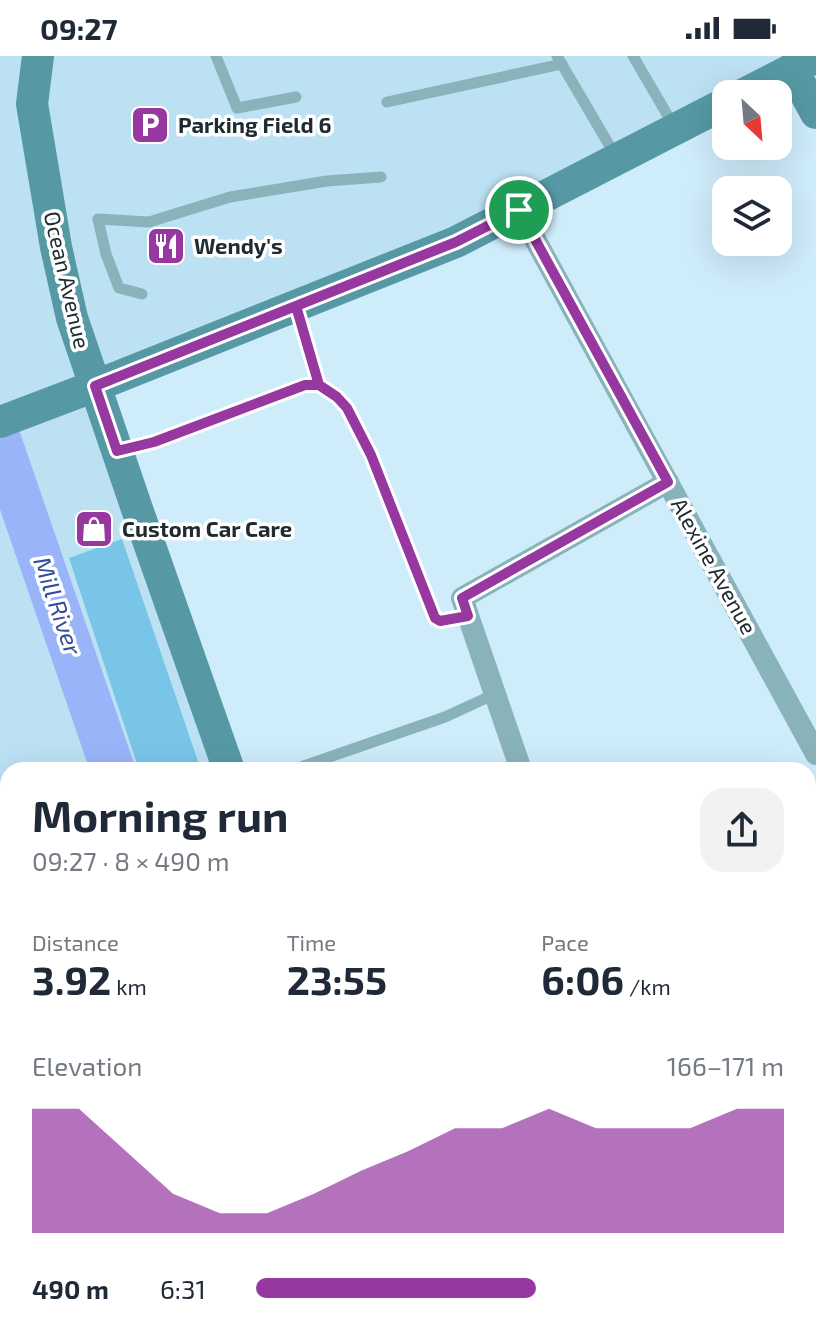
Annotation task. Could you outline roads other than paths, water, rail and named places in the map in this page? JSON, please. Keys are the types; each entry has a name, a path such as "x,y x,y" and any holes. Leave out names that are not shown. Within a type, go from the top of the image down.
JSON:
{"main road":[{"name":"Ocean Avenue","path":"38,56 32,104 56,247 72,318 226,762"},
{"path":"766,80 797,61 816,113"},
{"path":"6,420 456,242 712,110"}],"street":[{"name":"Alexine Avenue","path":"519,210 816,754"},
{"path":"518,762 462,598 668,482"}],"lane":[{"path":"216,56 237,108 296,97"},
{"path":"633,56 675,129"},
{"path":"387,102 560,60 617,159"},
{"path":"142,294 119,288 106,254 98,219 149,222 230,197 327,181 381,177"},
{"path":"296,306 319,385"},
{"path":"117,451 154,442 305,385 319,385 347,408 371,455 435,618 440,621 468,616"},
{"path":"315,762 445,717 495,694"}],"waterway":[{"name":"Mill River","path":"0,442 110,762"}],"place":[{"name":"Parking Field 6","path":"150,125"},
{"name":"Wendy's","path":"166,246"},
{"name":"Custom Car Care","path":"94,529"}]}
